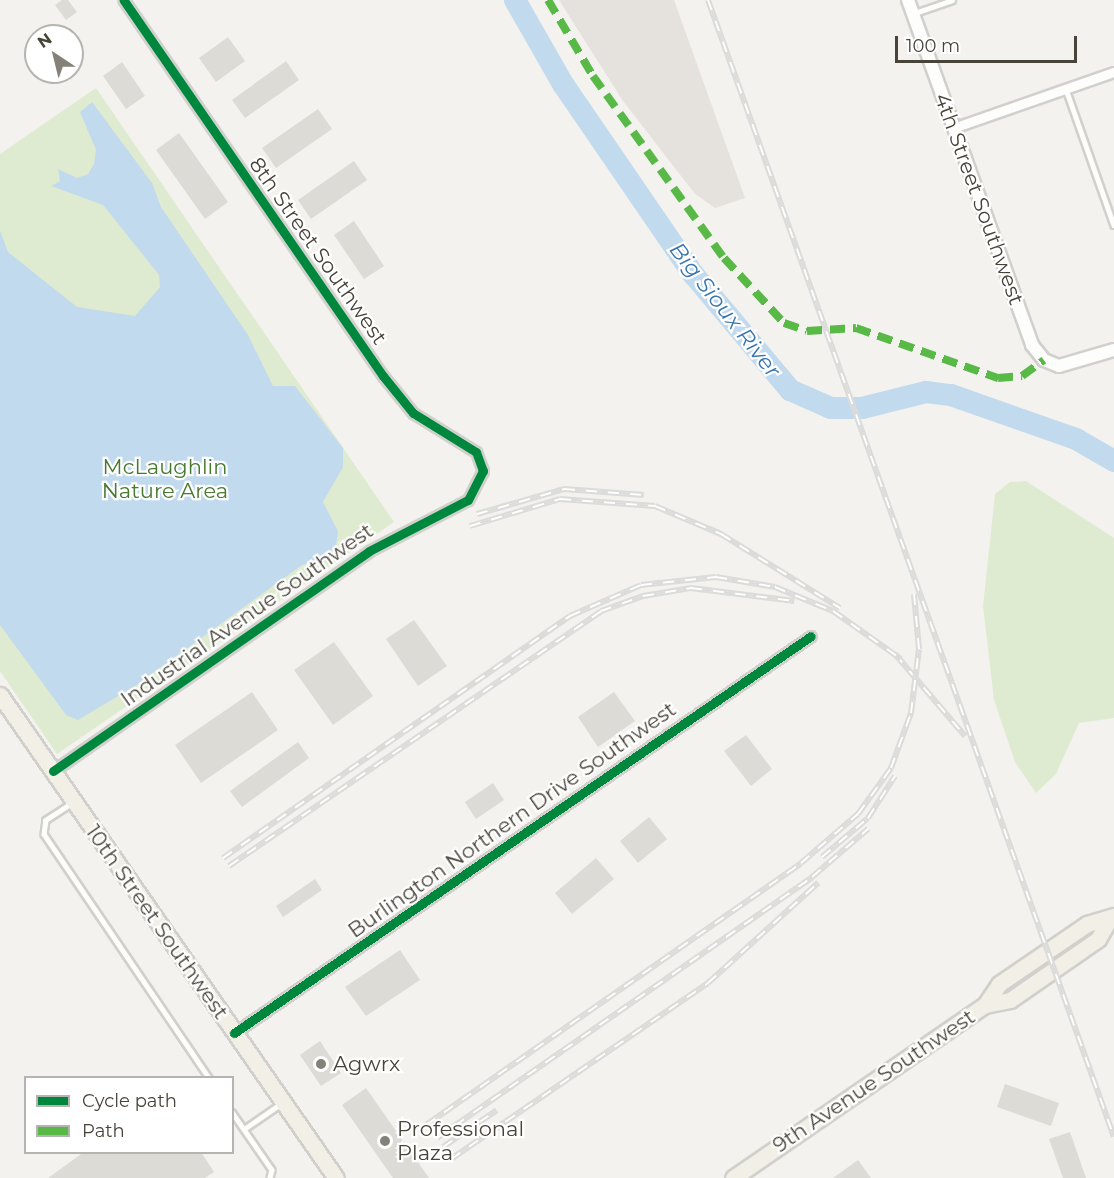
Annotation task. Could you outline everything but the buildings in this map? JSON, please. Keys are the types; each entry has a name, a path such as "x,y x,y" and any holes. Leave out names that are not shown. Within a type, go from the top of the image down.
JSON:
{"main road":[{"name":"10th Street Southwest","path":"0,695 336,1178"},
{"name":"9th Avenue Southwest","path":"733,1178 985,1005 1010,1000 1098,939 1112,922"}],"street":[{"name":"8th Street Southwest","path":"124,0 394,391 428,424 476,452 482,481 468,500"},
{"name":"4th Street Southwest","path":"908,0 1029,337 1044,360 1066,366 1114,350"},
{"path":"953,128 1114,72"},
{"name":"Industrial Avenue Southwest","path":"53,771 369,551 468,500"},
{"name":"Burlington Northern Drive Southwest","path":"234,1033 811,636"}],"lane":[{"path":"912,14 952,0"},
{"path":"1066,89 1114,225"},
{"path":"74,802 46,820 44,834 208,1076"},
{"path":"244,1129 283,1102"},
{"path":"234,1115 272,1170 270,1178"}],"shaded area":[{"path":"559,0 674,0 745,198 715,208 695,194 623,101"}],"green space":[{"name":"McLaughlin Nature Area","path":"96,88 394,522 57,754 0,671 0,154"},
{"path":"1026,481 1114,538 1114,718 1079,723 1056,774 1036,793 1015,762 994,700 983,606 995,494 1010,482"}],"water":[{"name":"McLaughlin Nature Area","path":"92,102 152,183 161,207 248,335 273,386 295,386 343,448 343,467 323,502 338,531 336,546 326,556 302,565 135,686 78,720 66,715 0,625 0,231 8,252 77,307 135,316 160,287 159,275 103,205 51,186 60,181 58,169 77,178 88,174 94,164 96,150 80,112"}],"waterway":[{"name":"Big Sioux River","path":"515,0 563,84 694,275 790,390 831,408 862,408 926,392 951,395 1076,439 1114,461"}],"railway":[{"path":"708,0 1114,1137"},
{"path":"477,514 564,489 644,495"},
{"path":"470,526 560,499 655,506 721,534 840,608"},
{"path":"223,858 570,616 641,585 716,577 775,587 833,611 901,659"},
{"path":"229,866 601,611 643,596 691,588 794,601"},
{"path":"426,1125 801,863 858,814 891,768 911,713 919,649 914,594"},
{"path":"895,654 965,736"},
{"path":"822,857 868,818 895,776"},
{"path":"437,1138 812,877 868,829"},
{"path":"451,1159 708,983 818,883"},
{"path":"443,1147 497,1110"}],"marked path":[{"path":"548,0 593,76 724,258 784,323 807,331 856,328 998,378 1022,376 1044,360"}],"cycle path":[{"path":"53,771 369,551 468,500 483,471 476,452 413,413 383,376 124,0"},
{"path":"234,1033 811,636"}],"place":[{"name":"Agwrx","path":"321,1064"},
{"name":"Professional Plaza","path":"385,1141"}]}
